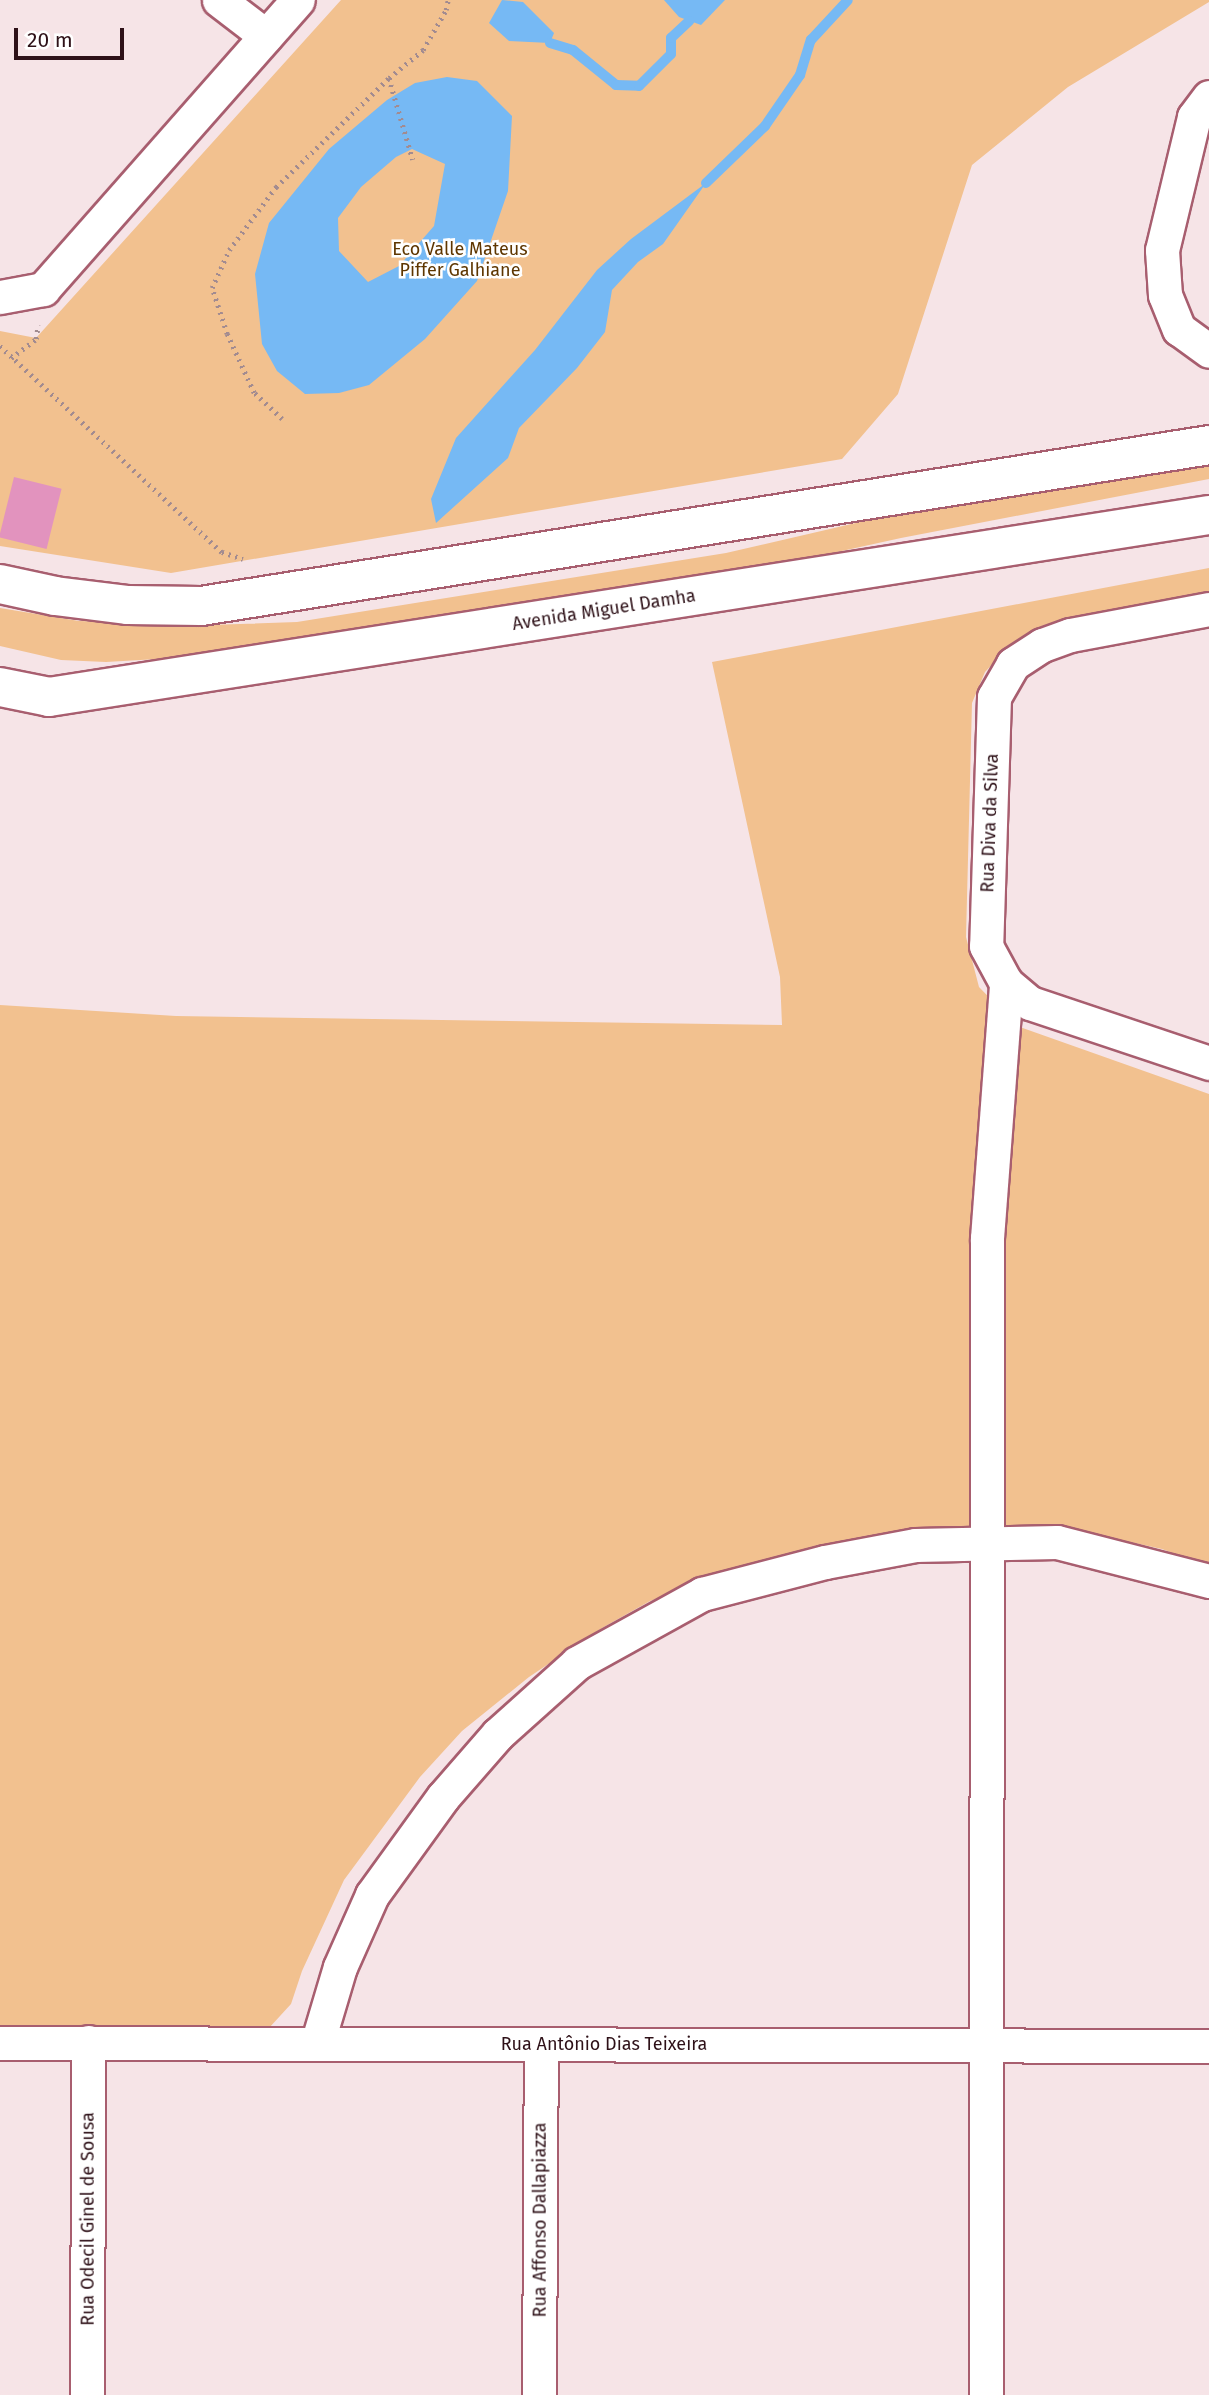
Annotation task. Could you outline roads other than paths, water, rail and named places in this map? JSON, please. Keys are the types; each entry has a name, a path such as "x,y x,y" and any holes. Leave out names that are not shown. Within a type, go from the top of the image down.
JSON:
{"street":[{"path":"219,0 267,36"},
{"path":"0,297 43,289 298,0"},
{"path":"1209,97 1194,117 1162,250 1166,295 1179,328 1209,351"},
{"path":"0,584 55,596 128,605 201,606 1209,445"},
{"name":"Avenida Miguel Damha","path":"0,687 49,697 1209,515"},
{"name":"Rua Diva da Silva","path":"1006,983 986,946 993,697 1013,664 1042,645 1070,635 1209,609"},
{"path":"0,703 49,697"},
{"path":"1006,983 1030,1003 1209,1063"},
{"path":"986,2395 988,1238 1006,983"},
{"path":"317,2044 340,1967 372,1895 443,1797 498,1734 577,1663 702,1594 825,1562 915,1545 1056,1542 1209,1581"},
{"name":"Rua Odecil Ginel de Sousa","path":"87,2395 88,2042"},
{"name":"Rua Antônio Dias Teixeira","path":"0,2043 1209,2046"},
{"name":"Rua Affonso Dallapiazza","path":"539,2395 541,2044"}],"water":[{"path":"502,0 523,2 554,33 550,43 509,41 489,23"},
{"path":"664,0 725,0 701,25 679,17"},
{"path":"447,77 477,81 512,116 508,191 477,281 425,339 369,385 339,393 305,394 277,371 262,344 255,274 269,223 329,149 387,100 415,83","holes":["412,149 445,164 434,226 399,266 368,282 339,251 338,218 361,187 396,157"]},
{"path":"706,183 663,244 638,262 612,290 605,332 577,368 519,428 508,458 436,523 431,499 456,438 535,350 597,270 631,239"}],"waterway":[{"path":"706,183 765,126 800,75 811,40 848,0"},
{"path":"550,43 573,50 616,85 639,86 671,54 671,38 689,21"}],"park label":[{"name":"Eco Valle Mateus Piffer Galhiane","path":"460,260"}]}
